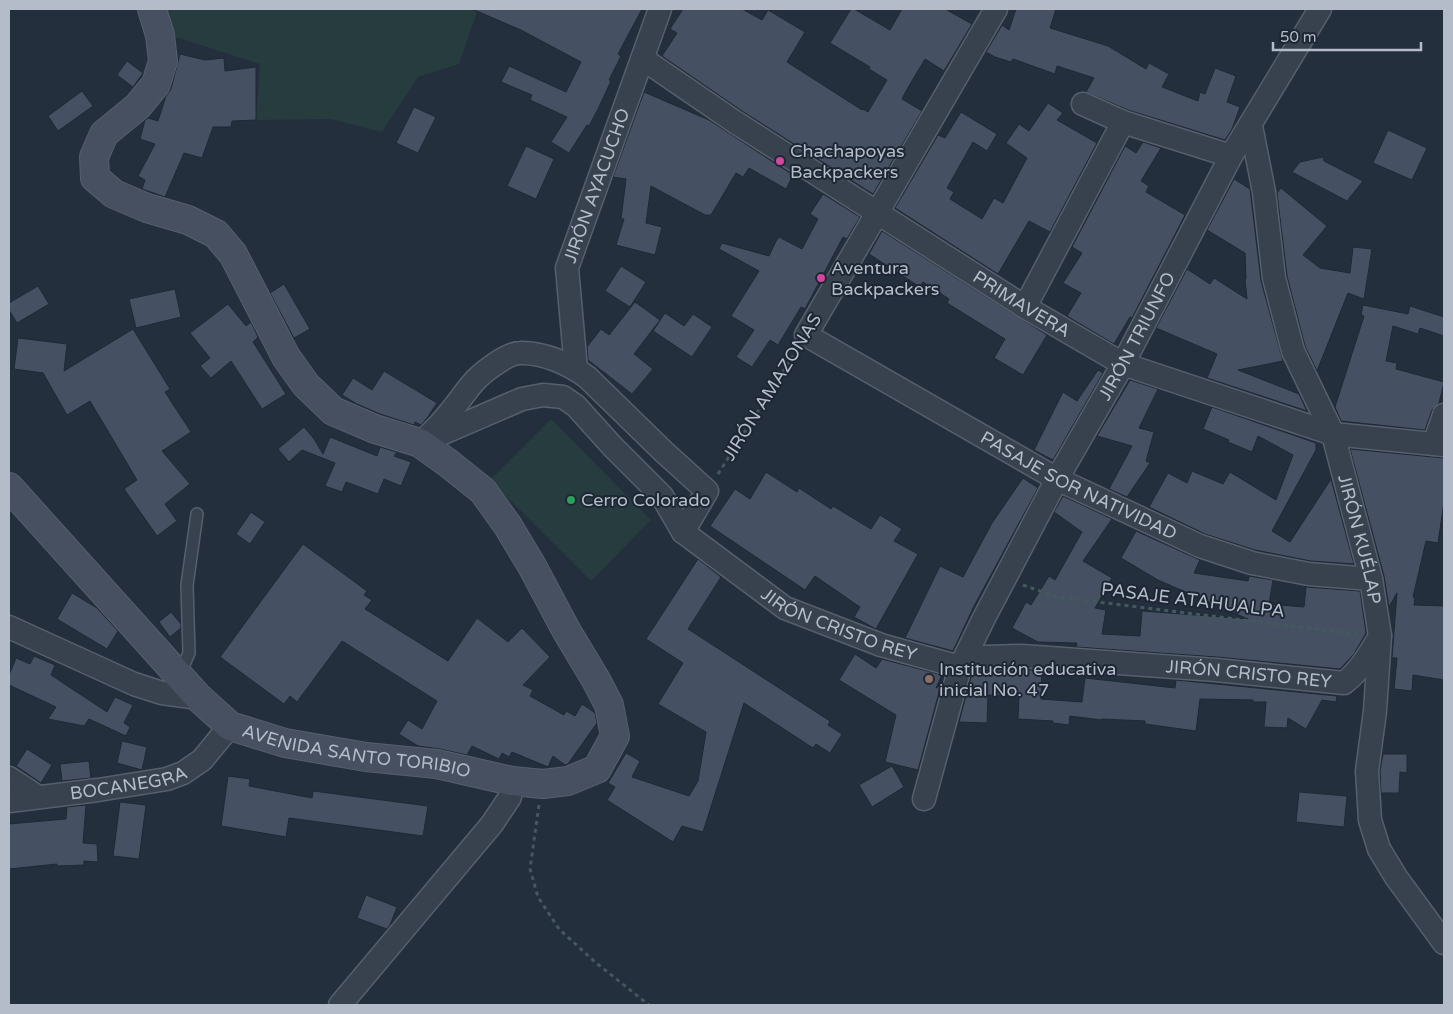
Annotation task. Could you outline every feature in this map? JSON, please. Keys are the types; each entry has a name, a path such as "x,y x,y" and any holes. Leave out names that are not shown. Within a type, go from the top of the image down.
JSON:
{"main road":[{"name":"AVENIDA SANTO TORIBIO","path":"9,487 199,698 230,726 285,743 366,756 437,764 512,781 543,784 568,781 597,769 615,736 609,705 596,680 508,526 482,491 420,443 333,411 306,386 286,358 233,254 216,234 188,220 147,208 114,194 95,178 94,156 104,134 138,106 156,84 163,60 160,35 152,9"}],"street":[{"name":"JIRÓN AYACUCHO","path":"576,369 567,268 660,9"},
{"name":"JIRÓN AMAZONAS","path":"806,335 996,9"},
{"name":"JIRÓN TRIUNFO","path":"924,799 960,667 1057,479 1123,364 1231,156 1251,126 1314,11"},
{"name":"PRIMAVERA","path":"642,59 735,122 1025,307 1123,364 1333,434 1439,444"},
{"path":"1083,104 1123,122 1231,156"},
{"path":"1025,307 1123,122"},
{"name":"JIRÓN KUÉLAP","path":"1251,126 1264,192 1274,278 1279,297 1294,351 1333,434 1371,579 1380,636 1376,711 1367,771 1370,820 1379,849 1396,877 1444,943"},
{"name":"PASAJE SOR NATIVIDAD","path":"806,335 1057,479 1200,546 1252,564 1309,574 1371,579"},
{"path":"420,443 444,422 473,382 495,364 518,353 544,356 576,369 587,377 707,492 683,532"},
{"name":"JIRÓN CRISTO REY","path":"420,443 522,400 543,395 563,397 576,406 613,447 662,496 683,532 785,608 881,645 960,667 985,657 1022,656 1216,670 1344,683 1353,677 1380,636"},
{"path":"1439,444 1444,415"},
{"path":"9,628 134,684 162,692 199,698"},
{"name":"BOCANEGRA","path":"9,801 167,779 202,760 230,726"},
{"path":"9,778 38,797"},
{"path":"340,1005 492,824 510,797 512,781"}],"lane":[{"path":"179,676 189,653 187,585 197,514"}],"path":[{"name":"JIRÓN AMAZONAS","path":"707,492 806,335"},
{"name":"PASAJE ATAHUALPA","path":"1005,578 1056,597 1380,636"},
{"path":"543,784 530,869 538,897 558,929 595,962 649,1005"}],"green space":[{"path":"169,9 478,9 459,64 418,77 382,132 331,119 256,120 260,64 175,37"},
{"name":"Cerro Colorado","path":"551,419 651,520 591,581 490,480"}],"building":[{"path":"472,9 642,9 618,54 621,56 598,109 589,126 587,125 569,153 551,142 567,117 530,100 532,95 501,82 509,66 566,92 581,62 521,30"},
{"path":"683,9 742,9 762,20 768,10 805,32 787,62 868,112 887,80 869,69 870,67 830,43 851,9 890,30 902,9 945,9 972,24 944,71 925,59 906,91 902,99 922,111 873,194 742,111 662,56 677,33 670,29"},
{"path":"1016,9 1056,9 1050,28 1108,46 1146,69 1149,63 1169,74 1162,87 1198,101 1200,92 1205,94 1215,68 1236,76 1227,102 1240,107 1232,129 1225,140 1128,110 1086,92 1094,78 1057,66 1055,74 1013,59 1011,62 995,57 986,52 1002,25 1009,30"},
{"path":"180,54 205,60 224,58 225,71 256,67 256,120 232,121 231,127 213,127 202,158 184,153 165,197 142,189 145,180 138,176 155,144 140,139 145,120 148,118 158,121 166,96 171,89"},
{"path":"127,61 143,73 133,87 117,75"},
{"path":"82,91 93,106 58,131 48,116"},
{"path":"644,92 709,120 793,175 786,189 749,168 743,177 736,173 711,215 705,215 651,186 646,223 662,227 655,255 616,245 624,219 621,219 626,179 613,177"},
{"path":"1048,103 1063,113 1057,120 1097,143 1050,232 1029,221 998,274 895,208 938,135 945,138 961,112 997,134 987,151 973,142 947,188 954,192 950,199 982,219 994,198 1003,203 1027,158 1006,143 1019,124 1029,131"},
{"path":"414,107 436,117 418,153 396,143"},
{"path":"1388,130 1427,148 1412,180 1373,163"},
{"path":"1143,142 1161,148 1141,181 1149,186 1146,192 1185,215 1132,318 1130,317 1114,344 1067,316 1081,293 1063,283 1082,253 1072,247 1125,146 1136,153"},
{"path":"526,146 554,159 536,199 507,186"},
{"path":"1323,157 1324,161 1363,181 1347,201 1292,172 1300,162"},
{"path":"1234,179 1250,189 1261,281 1283,361 1238,370 1299,394 1307,411 1207,378 1217,354 1156,328 1187,269 1210,284 1214,278 1247,299 1245,253 1207,230"},
{"path":"1281,188 1327,226 1303,255 1320,268 1350,273 1353,247 1372,249 1364,299 1348,293 1317,371 1305,346 1287,276 1277,193"},
{"path":"823,194 860,217 847,239 843,237 805,309 801,307 778,345 770,340 752,367 736,357 754,330 731,316 759,271 719,249 722,243 769,256 779,237 802,249 818,219 810,214"},
{"path":"882,231 1047,335 1023,375 994,358 1005,339 947,303 949,299 923,282 920,287 869,254"},
{"path":"621,266 646,282 630,307 605,291"},
{"path":"284,284 310,329 294,338 270,293"},
{"path":"38,286 49,304 17,323 9,310 9,303"},
{"path":"175,289 181,317 136,328 129,299"},
{"path":"635,302 660,320 634,354 653,369 632,394 588,360 587,347 601,329 609,335"},
{"path":"228,304 246,326 251,322 258,337 253,342 286,394 262,409 231,361 211,378 200,366 210,358 190,333"},
{"path":"1363,305 1408,314 1410,306 1444,317 1444,336 1420,328 1418,334 1393,326 1386,361 1397,363 1396,369 1444,382 1439,403 1432,410 1425,430 1341,421 1335,407 1364,316 1361,315"},
{"path":"665,313 684,326 693,314 712,327 692,357 653,331"},
{"path":"133,329 170,389 165,392 191,432 162,451 190,484 165,504 177,521 157,536 124,489 137,480 90,401 67,415 43,373 14,369 18,338 67,344 64,371"},
{"path":"1098,370 1103,373 1053,460 1034,450 1063,392 1077,401"},
{"path":"384,371 437,403 421,425 415,422 414,425 380,414 342,395 353,378 372,390"},
{"path":"1130,380 1158,389 1139,428 1154,432 1146,461 1150,463 1127,497 1109,489 1132,446 1097,436"},
{"path":"1212,407 1316,443 1316,450 1272,531 1290,542 1331,479 1354,564 1311,561 1255,550 1205,534 1149,507 1168,473 1187,483 1192,471 1223,484 1230,472 1276,500 1293,455 1258,436 1252,452 1203,429"},
{"path":"304,427 323,454 330,437 377,456 380,447 397,452 394,456 411,462 401,486 384,479 378,494 346,482 342,492 325,486 335,463 302,450 289,462 278,449"},
{"path":"1350,449 1444,458 1444,502 1438,543 1426,541 1413,597 1415,598 1414,605 1444,606 1444,680 1413,675 1412,691 1394,689 1397,658 1392,658 1397,593 1389,607 1384,576"},
{"path":"766,472 797,492 799,488 831,509 833,506 871,529 880,515 902,529 894,541 918,554 876,629 854,617 860,607 815,576 805,590 710,526 735,489 750,499"},
{"path":"1023,478 1038,488 974,606 953,651 905,638 940,566 963,577 992,523"},
{"path":"1063,496 1112,519 1083,561 1112,578 1095,608 1106,610 1102,634 1140,636 1142,611 1248,619 1158,580 1121,558 1136,531 1200,560 1194,573 1248,581 1249,576 1273,580 1269,604 1304,607 1306,587 1360,591 1366,633 1354,654 1340,669 1217,657 1076,647 1077,643 1038,642 1012,628 1026,602 1031,605 1049,576 1055,580 1082,532 1054,512"},
{"path":"251,512 265,522 250,544 236,534"},
{"path":"303,544 367,591 364,595 372,600 365,609 448,661 477,618 508,642 522,628 550,657 523,685 533,690 530,696 564,715 566,711 575,716 582,704 595,713 597,723 568,764 565,765 553,756 548,767 512,752 509,757 502,753 499,759 472,746 467,755 418,746 399,734 408,720 422,729 437,701 342,641 297,702 290,696 284,704 220,657"},
{"path":"698,559 721,577 688,629 830,721 828,725 842,734 830,753 816,744 813,748 744,703 703,832 682,826 673,842 607,800 615,787 608,783 626,753 640,761 632,777 689,796 698,781 706,732 658,704 683,663 646,639"},
{"path":"72,593 97,608 118,631 107,649 57,619"},
{"path":"171,612 181,624 181,628 170,637 159,622"},
{"path":"855,654 876,668 882,659 942,675 936,688 941,685 918,770 885,762 896,715 839,680"},
{"path":"34,656 55,665 51,675 107,712 115,697 133,705 124,723 130,727 126,736 89,719 84,726 48,719 56,707 9,685 9,675 16,658 30,664"},
{"path":"1022,669 1042,671 1041,699 1082,702 1085,678 1175,688 1176,680 1337,696 1336,702 1322,700 1306,729 1288,718 1287,728 1264,727 1266,702 1253,702 1253,700 1200,699 1196,731 1145,724 1145,721 1102,720 1070,716 1069,725 1053,723 1053,721 1018,719 1019,697 988,695 987,723 959,722 971,677 988,670"},
{"path":"122,741 147,747 142,770 117,763"},
{"path":"27,749 52,765 41,783 16,766"},
{"path":"1383,754 1407,754 1407,773 1400,772 1399,793 1381,793 1380,771"},
{"path":"89,761 91,778 62,781 60,764"},
{"path":"892,766 904,787 872,807 859,785"},
{"path":"228,776 250,779 249,786 312,798 313,791 428,806 423,836 289,818 286,837 221,826"},
{"path":"1299,792 1347,796 1344,827 1296,822"},
{"path":"120,802 146,805 139,859 113,856"},
{"path":"86,805 83,843 97,844 98,862 84,861 84,865 57,866 57,864 9,869 9,824 66,819 67,807"},
{"path":"366,895 397,907 387,929 357,918"}],"place":[{"name":"Chachapoyas Backpackers","path":"780,161"},
{"name":"Aventura Backpackers","path":"821,278"},
{"name":"Cerro Colorado","path":"571,500"},
{"name":"Institución educativa inicial No. 47","path":"929,679"}]}
